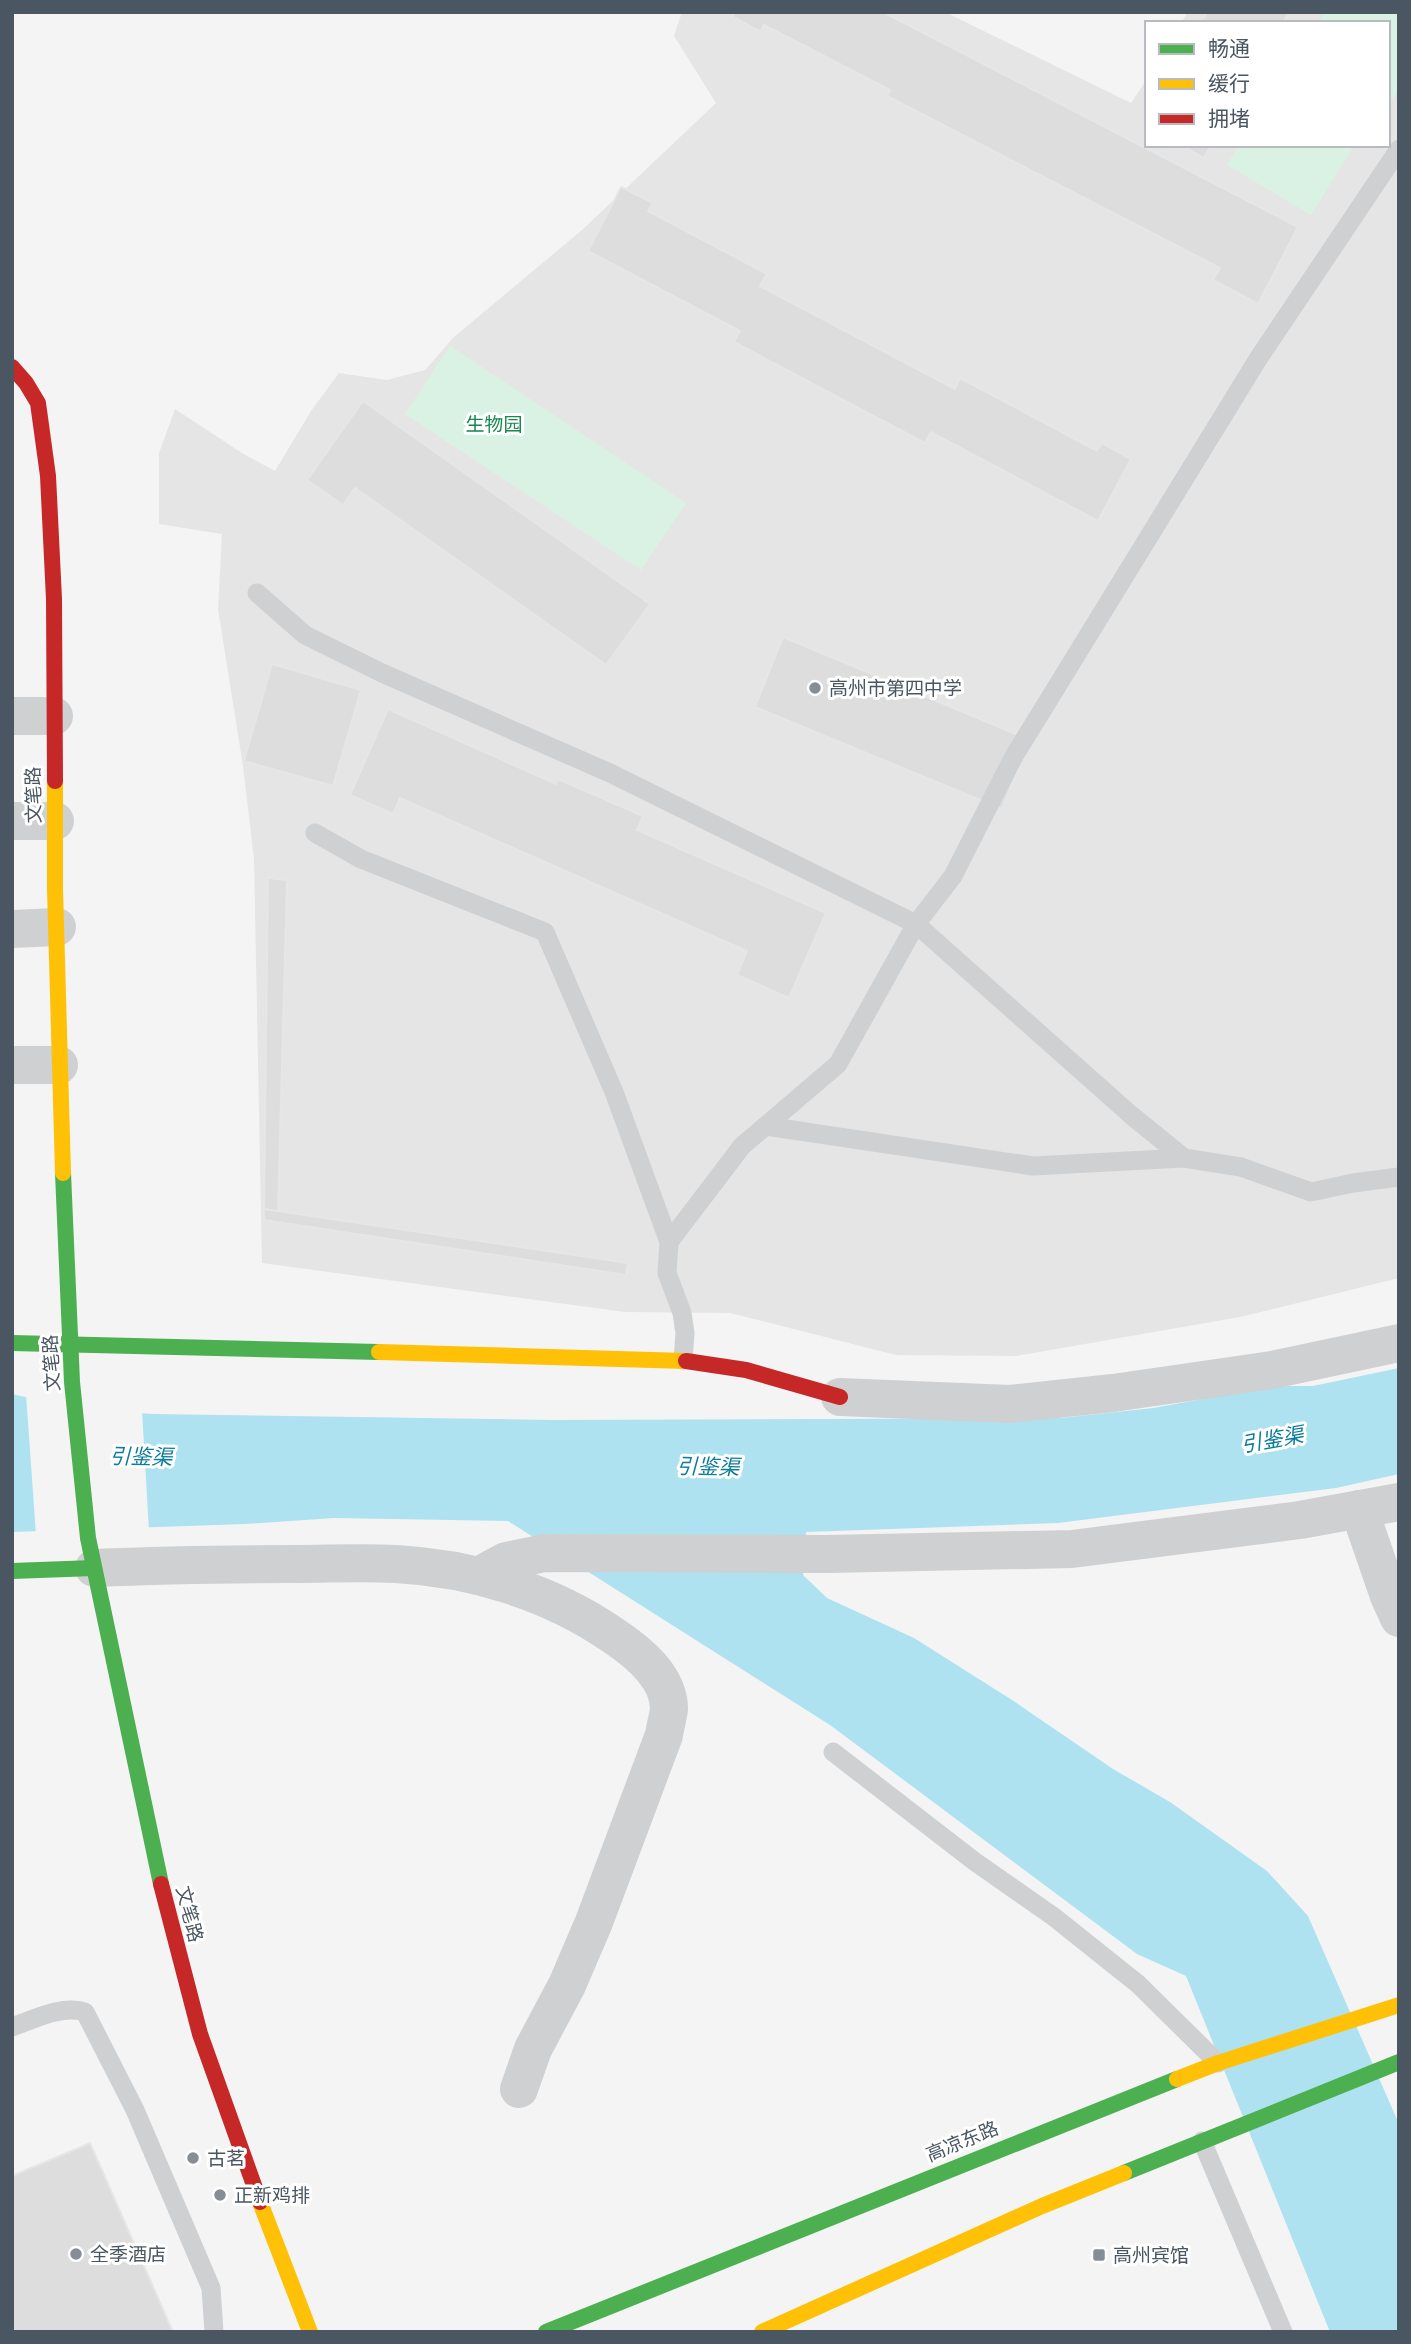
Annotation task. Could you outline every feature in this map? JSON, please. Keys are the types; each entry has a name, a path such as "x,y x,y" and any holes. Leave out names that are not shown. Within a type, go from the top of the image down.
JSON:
{"street":[{"name":"文笔路","path":"12,367 38,403 48,476 54,599 60,1065 72,1382 91,1553 167,1911 200,2034 253,2184 310,2332"},
{"path":"12,716 54,716"},
{"path":"12,821 55,821"},
{"path":"12,929 57,927"},
{"path":"12,1065 60,1065"},
{"path":"12,1343 683,1360 746,1370 840,1397 1010,1404 1113,1393 1272,1370 1399,1343"},
{"path":"478,1576 506,1561 545,1553 827,1554 1072,1549 1300,1520 1399,1502"},
{"path":"1359,1509 1399,1618"},
{"path":"12,1572 91,1553 202,1564 397,1564 478,1576 552,1601 585,1616 620,1639 656,1673 666,1690 668,1709 664,1735 594,1922 567,1985 533,2049 519,2089"},
{"name":"高凉东路","path":"546,2332 1218,2063 1280,2050 1399,2005"},
{"path":"762,2332 1042,2206 1202,2141 1300,2095 1399,2062"}],"lane":[{"path":"669,1242 742,1146 838,1064 916,924 953,876 1014,756 1258,359 1399,149"},
{"path":"257,593 305,635 382,673 610,773 916,924 1131,1115 1184,1158"},
{"path":"315,833 361,859 545,932 614,1092 669,1242 667,1273 682,1313 685,1333 683,1360"},
{"path":"766,1126 1033,1167 1184,1158 1241,1167 1311,1192 1399,1177"},
{"path":"833,1752 974,1861 1054,1917 1138,1984 1218,2063"},
{"path":"12,2027 53,2013 74,2009 85,2012 135,2110 211,2288 214,2332"},
{"path":"1202,2141 1283,2332"},
{"path":"813,2332 839,2299"}],"shaded area":[{"name":"高州市第四中学","path":"682,12 945,12 1131,103 1145,82 1145,147 1390,147 1390,21 1182,21 1188,12 1399,12 1399,1278 1240,1317 1016,1356 896,1355 730,1313 625,1312 262,1263 254,859 243,766 218,609 222,534 159,524 159,453 175,409 275,471 311,411 339,373 387,380 425,370 454,337 582,230 716,103 674,36"}],"green space":[{"path":"1325,12 1399,12 1399,90 1390,103 1390,21 1319,21"},
{"path":"1238,147 1353,147 1311,215 1227,165"},
{"name":"生物园","path":"450,346 686,503 641,570 405,414"}],"water":[{"name":"引鉴渠","path":"1399,1368 1399,1474 1336,1488 1058,1523 806,1532 803,1575 827,1598 914,1638 1113,1769 1170,1802 1267,1871 1308,1916 1399,2124 1399,2332 1330,2332 1186,1976 1137,1954 830,1725 508,1521 334,1518 245,1524 12,1532 12,1394 82,1407 153,1414 553,1420 1061,1418 1153,1408 1252,1390 1313,1386"}],"pier":[{"path":"26,1394 103,1407 142,1410 149,1531 36,1535"}],"building":[{"path":"735,12 883,12 1298,227 1258,304 1213,280 1220,268 887,96 890,90 764,25 761,32 733,17"},
{"path":"1207,12 1289,12 1284,21 1202,21"},
{"path":"1185,147 1210,147 1204,158"},
{"path":"621,187 653,203 648,211 767,274 760,286 955,389 960,378 1097,451 1102,443 1131,459 1098,521 931,432 925,443 828,392 734,342 740,331 588,251"},
{"path":"363,401 650,604 606,665 355,488 343,505 307,480"},
{"path":"783,637 1030,740 1002,809 755,707"},
{"path":"272,664 361,690 333,786 244,761"},
{"path":"388,709 556,784 558,779 643,816 637,830 826,913 789,998 737,975 747,951 400,798 393,814 350,795"},
{"path":"268,878 287,880 278,1212 264,1209"},
{"path":"264,1209 628,1263 626,1275 264,1220"},
{"name":"全季酒店","path":"90,2143 173,2332 12,2332 12,2176"}],"traffic: fast":[{"path":"63,1173 72,1382 88,1538 161,1884"},
{"path":"12,1343 379,1352"},
{"path":"12,1571 94,1568"},
{"path":"1124,2173 1399,2062"},
{"path":"546,2332 1177,2079"}],"traffic: slow":[{"path":"55,781 55,889 63,1173"},
{"path":"379,1352 686,1361"},
{"path":"1177,2079 1218,2063 1399,2005"},
{"path":"762,2332 1042,2206 1124,2173"},
{"path":"260,2202 310,2332"}],"traffic: jam":[{"path":"12,367 38,403 48,476 54,599 55,781"},
{"path":"686,1361 746,1370 840,1397"},
{"path":"161,1884 200,2034 260,2202"}],"place":[{"name":"高州市第四中学","path":"815,688"},
{"name":"古茗","path":"193,2158"},
{"name":"正新鸡排","path":"220,2195"},
{"name":"全季酒店","path":"76,2254"},
{"name":"高州宾馆","path":"1099,2255"}]}
